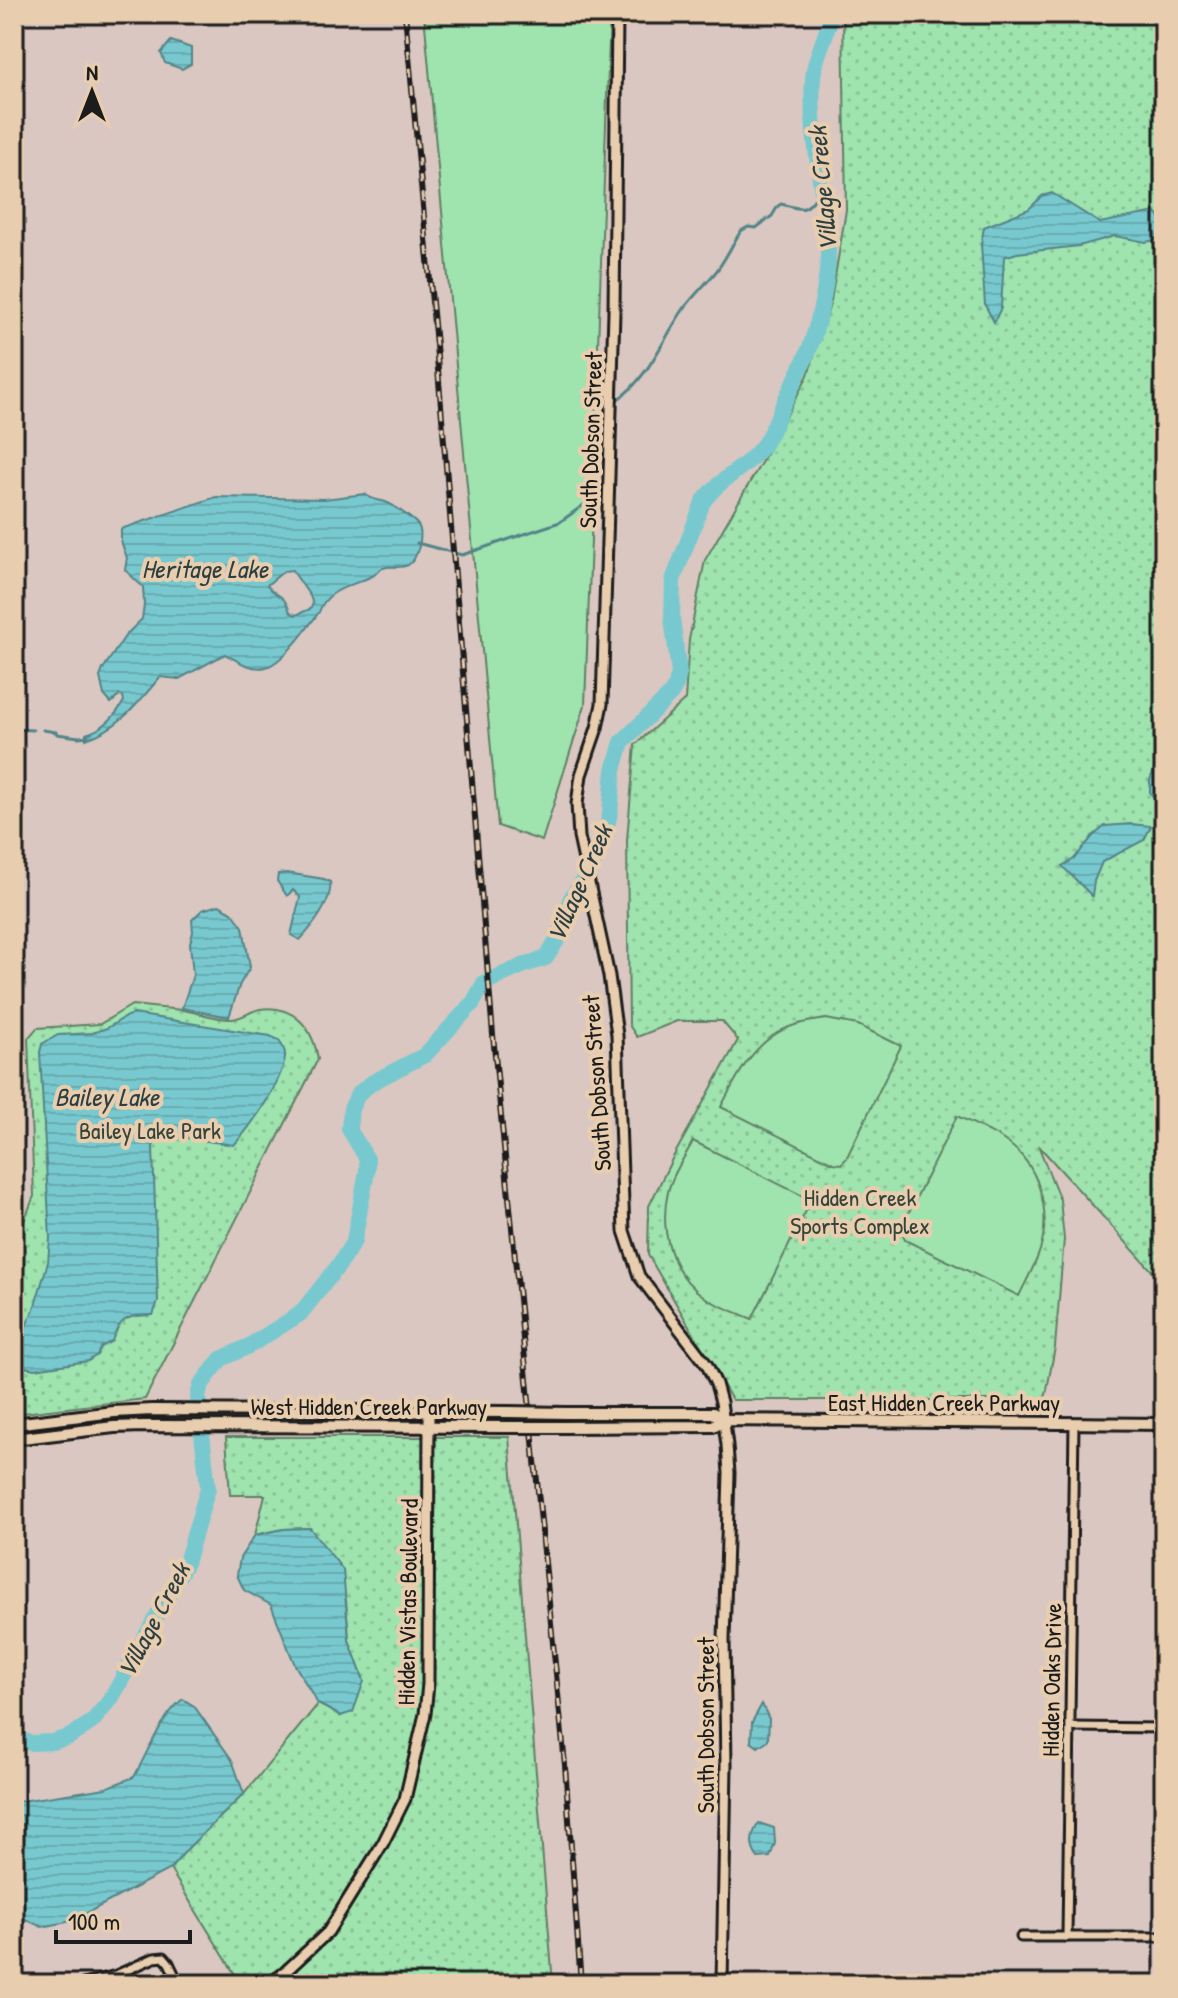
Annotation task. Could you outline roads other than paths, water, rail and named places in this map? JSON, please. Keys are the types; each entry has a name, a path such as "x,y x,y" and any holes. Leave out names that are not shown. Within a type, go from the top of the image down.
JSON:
{"main road":[{"name":"West Hidden Creek Parkway","path":"14,1424 152,1410 713,1413 724,1420 713,1426 144,1426 14,1439"},
{"name":"East Hidden Creek Parkway","path":"724,1420 1164,1424"}],"street":[{"name":"South Dobson Street","path":"617,14 614,312 602,704 581,775 579,837 609,976 617,1035 624,1231 639,1276 712,1374 724,1420 729,1473 724,1625 726,1765 722,1984"},
{"name":"Hidden Vistas Boulevard","path":"269,1984 328,1932 383,1843 405,1799 425,1714 428,1684 429,1411"},
{"name":"Hidden Oaks Drive","path":"1067,1937 1074,1423"},
{"path":"1071,1727 1164,1728"},
{"path":"1021,1937 1164,1937"},
{"path":"83,1984 164,1957 179,1984"}],"water":[{"path":"171,41 191,48 191,64 182,69 165,63 161,53"},
{"path":"1052,193 1100,223 1155,212 1164,222 1164,238 1146,242 1115,236 1079,246 1004,257 1001,308 994,322 985,305 981,244 984,227 1029,209 1042,196"},
{"name":"Heritage Lake","path":"365,494 394,507 420,529 420,540 412,562 402,567 382,569 328,598 295,643 273,664 255,668 225,654 179,679 160,677 118,722 86,739 86,734 108,722 124,701 120,695 111,703 104,695 100,677 126,635 142,619 143,587 125,570 127,558 121,541 121,529 216,497 324,499","holes":["292,570 313,604 310,609 296,615 267,585 284,571"]},
{"path":"1164,745 1162,804 1150,793 1150,780"},
{"path":"1105,826 1151,826 1144,840 1102,862 1092,896 1062,866 1074,859"},
{"path":"278,874 330,882 325,905 300,940 291,935 300,897 293,890 287,896 277,881"},
{"path":"219,905 232,912 243,927 250,967 240,984 229,1017 182,1008 193,975 190,943 192,920 202,910"},
{"name":"Bailey Lake","path":"134,1014 270,1036 279,1040 284,1048 283,1067 265,1104 234,1145 166,1135 156,1138 153,1147 158,1301 153,1315 126,1319 118,1327 112,1341 101,1347 97,1355 88,1361 35,1369 24,1367 14,1357 14,1351 34,1309 48,1262 50,1238 42,1044 58,1035 92,1033"},
{"path":"310,1528 343,1570 349,1640 364,1681 353,1712 341,1716 318,1704 295,1665 271,1605 244,1590 237,1575 240,1558 255,1535"},
{"path":"183,1699 194,1706 232,1760 244,1794 170,1869 72,1921 42,1927 14,1914 14,1802 106,1788 134,1777 162,1725"},
{"path":"762,1704 769,1719 768,1740 758,1747 751,1742 752,1722"},
{"path":"759,1823 774,1828 775,1843 770,1857 758,1858 753,1849 754,1831"}],"waterway":[{"name":"Village Creek","path":"14,1740 52,1742 69,1737 92,1722 111,1699 186,1563 208,1488 198,1397 201,1385 221,1359 249,1346 300,1314 354,1241 367,1171 367,1159 349,1129 351,1109 358,1094 373,1082 425,1055 473,1003 484,983 546,958 558,939 571,898 591,869 607,826 614,770 622,742 671,694 676,685 679,673 672,618 673,580 703,502 764,444 814,334 821,310 828,248 813,121 813,78 831,14"},
{"path":"618,399 637,382 681,313 718,270 741,231 748,227 756,228 772,216 781,204 804,208 821,191"},
{"path":"417,543 462,555 560,522 585,504 606,407"},
{"path":"14,729 33,730"},
{"path":"43,730 88,736"}],"railway":[{"path":"405,14 436,345 493,1035 565,1765 581,1984"}],"park label":[{"name":"Bailey Lake Park","path":"150,1130"},
{"name":"Hidden Creek Sports Complex","path":"860,1211"}]}
